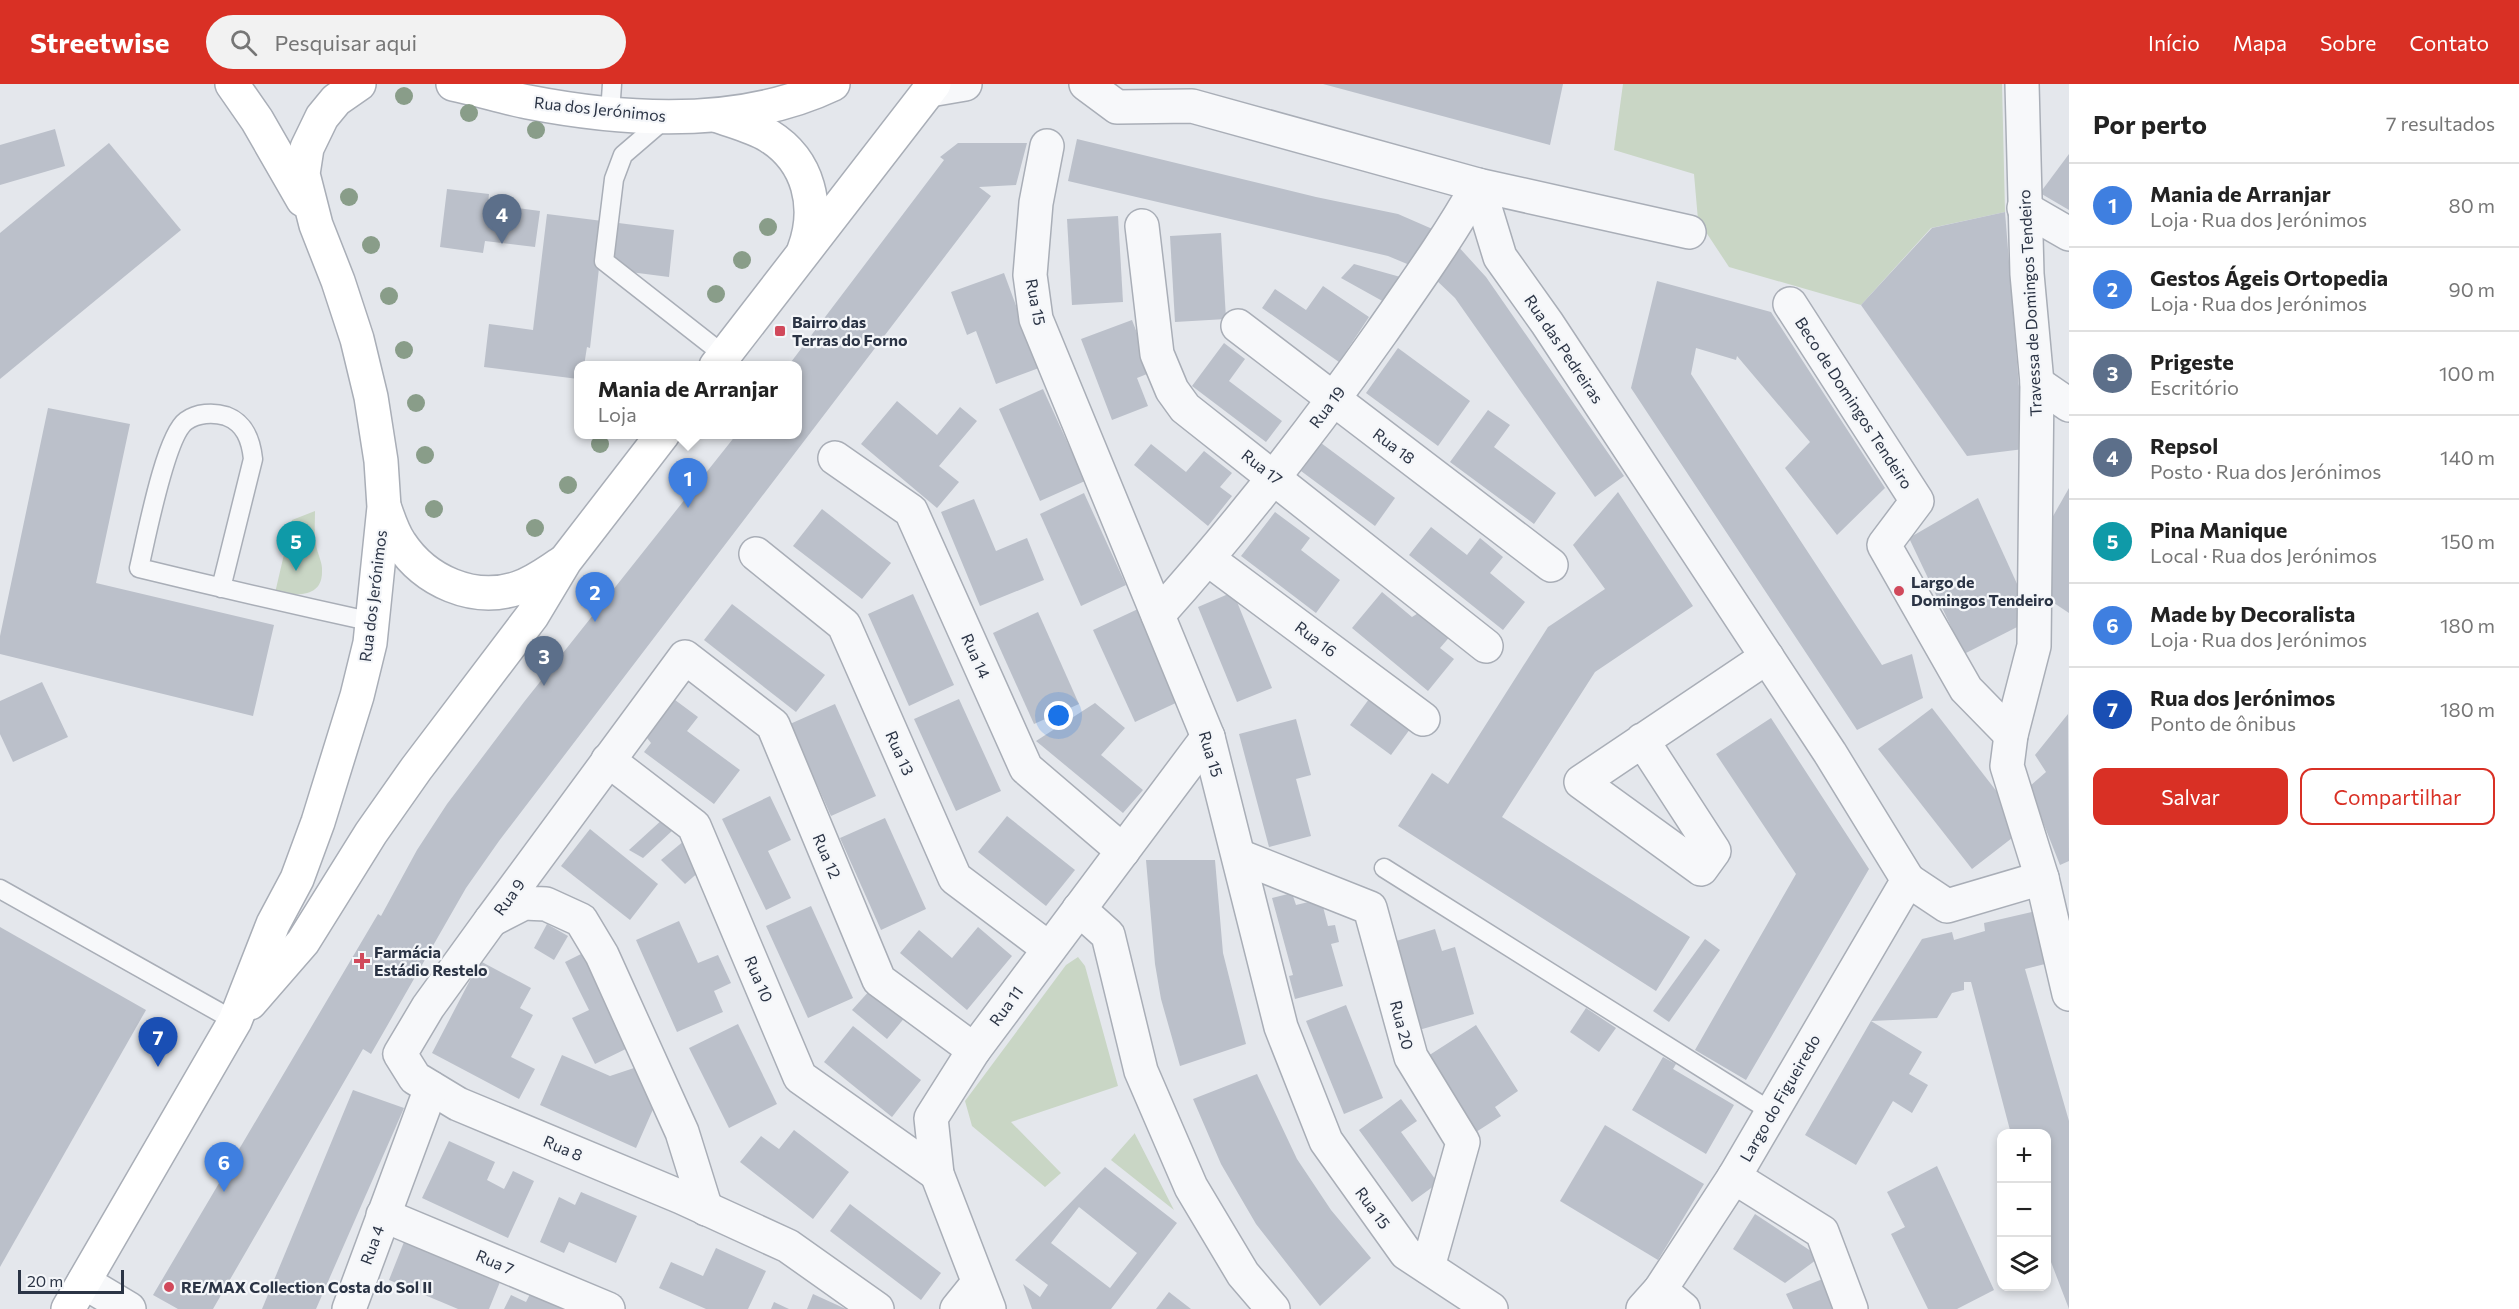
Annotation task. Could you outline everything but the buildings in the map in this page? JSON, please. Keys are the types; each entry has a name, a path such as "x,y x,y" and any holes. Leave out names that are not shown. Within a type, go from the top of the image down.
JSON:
{"main road":[{"path":"232,84 288,171 316,225"},
{"name":"Rua dos Jerónimos","path":"76,1296 235,1021 273,924 297,879 318,822 357,696 373,622 384,507 381,461 371,397 359,348 339,281 316,225 303,174 307,148 322,117 336,99 359,84"},
{"name":"Rua dos Jerónimos","path":"466,86 527,102 611,98 667,116 714,115 753,110 791,100 833,84"},
{"name":"Rua dos Jerónimos","path":"720,361 932,87"},
{"name":"Rua dos Jerónimos","path":"714,115 769,136 790,153 798,164 811,197 812,215 803,254"},
{"name":"Rua dos Jerónimos","path":"235,1021 303,942 371,833 532,616 565,561 660,439"},
{"name":"Rua dos Jerónimos","path":"384,507 398,541 411,558 429,574 470,591 495,592 517,588 538,579 565,561"}],"street":[{"path":"932,87 965,84"},
{"path":"1086,84 1117,107 1181,95 1478,185 1689,232"},
{"name":"Travessa de Domingos Tendeiro","path":"2011,735 2034,646 2037,383 2027,274 2022,84"},
{"name":"Rua 15","path":"1047,146 1036,203 1030,275 1036,319 1208,737 1281,1027 1326,1141 1406,1253 1491,1309"},
{"name":"Rua 19","path":"1158,615 1208,559 1334,400 1451,232 1478,185"},
{"name":"Rua das Pedreiras","path":"1478,185 1500,257 1547,323 1830,753 1908,880"},
{"path":"2024,208 2069,234"},
{"name":"Rua 17","path":"1142,226 1157,354 1172,390 1185,408 1274,476 1486,646"},
{"name":"Beco de Domingos Tendeiro","path":"1790,304 1917,501 1884,545 1966,689 2011,735"},
{"name":"Rua 18","path":"1238,326 1551,565"},
{"path":"2037,383 2069,405"},
{"name":"Rua 14","path":"835,458 911,511 1026,768 1123,851"},
{"name":"Rua 13","path":"756,554 844,625 955,878 1048,948"},
{"name":"Rua 16","path":"1208,559 1423,719"},
{"name":"Rua 9","path":"491,920 685,657"},
{"name":"Rua 12","path":"685,657 773,725 879,980 974,1050"},
{"path":"1641,740 1767,657"},
{"path":"2011,735 2007,766 2042,878 2069,994"},
{"name":"Rua 11","path":"983,1296 937,1174 931,1118 974,1050 1048,948 1208,737"},
{"name":"Rua 10","path":"608,760 694,826 800,1077 937,1174"},
{"name":"Rua 20","path":"1239,856 1370,908 1411,1057 1463,1142 1428,1267"},
{"path":"1908,880 1947,906 2042,878"},
{"name":"Largo do Figueiredo","path":"1662,1303 1908,880"},
{"name":"Rua 9","path":"491,920 524,903 546,904 581,920 602,955 682,1132 706,1209"},
{"path":"1078,909 1108,935 1141,1071 1191,1188 1243,1274 1273,1309"},
{"name":"Rua 8","path":"491,920 434,998 400,1054 414,1078 458,1104 788,1246 877,1309"},
{"name":"Rua 4","path":"349,1309 431,1088"},
{"path":"1734,1177 1822,1232 1851,1309"},
{"name":"Rua 7","path":"383,1215 608,1309"},
{"path":"76,1296 129,1309"},
{"path":"957,1309 983,1296"}],"lane":[{"path":"667,116 623,155 614,179 604,261 720,361"},
{"path":"221,588 253,459 251,443 244,429 233,418 218,413 201,414 185,422 170,446 139,568 221,588 373,622"},
{"path":"1384,868 1772,1112"},
{"path":"0,889 235,1021"}],"green space":[{"path":"1623,84 2002,84 2005,212 1931,228 1861,305 1729,267 1698,220 1694,174 1614,150"},
{"path":"315,511 315,540 321,561 321,581 312,591 306,593 275,593 292,520"},
{"path":"1078,957 1085,966 1118,1086 1011,1122 1061,1173 1045,1187 972,1126 965,1101 1066,965"},
{"path":"1135,1134 1174,1210 1111,1160"}],"place":[{"name":"Repsol","path":"502,244"},
{"name":"Bairro das Terras do Forno","path":"780,331"},
{"name":"Mania de Arranjar","path":"688,508"},
{"name":"Pina Manique","path":"296,571"},
{"name":"Largo de Domingos Tendeiro","path":"1899,591"},
{"name":"Gestos Ágeis Ortopedia","path":"595,622"},
{"name":"Prigeste","path":"544,686"},
{"name":"Farmácia Estádio Restelo","path":"362,961"},
{"name":"Rua dos Jerónimos","path":"158,1067"},
{"name":"Made by Decoralista","path":"224,1192"},
{"name":"RE/MAX Collection Costa do Sol II","path":"169,1287"}]}
